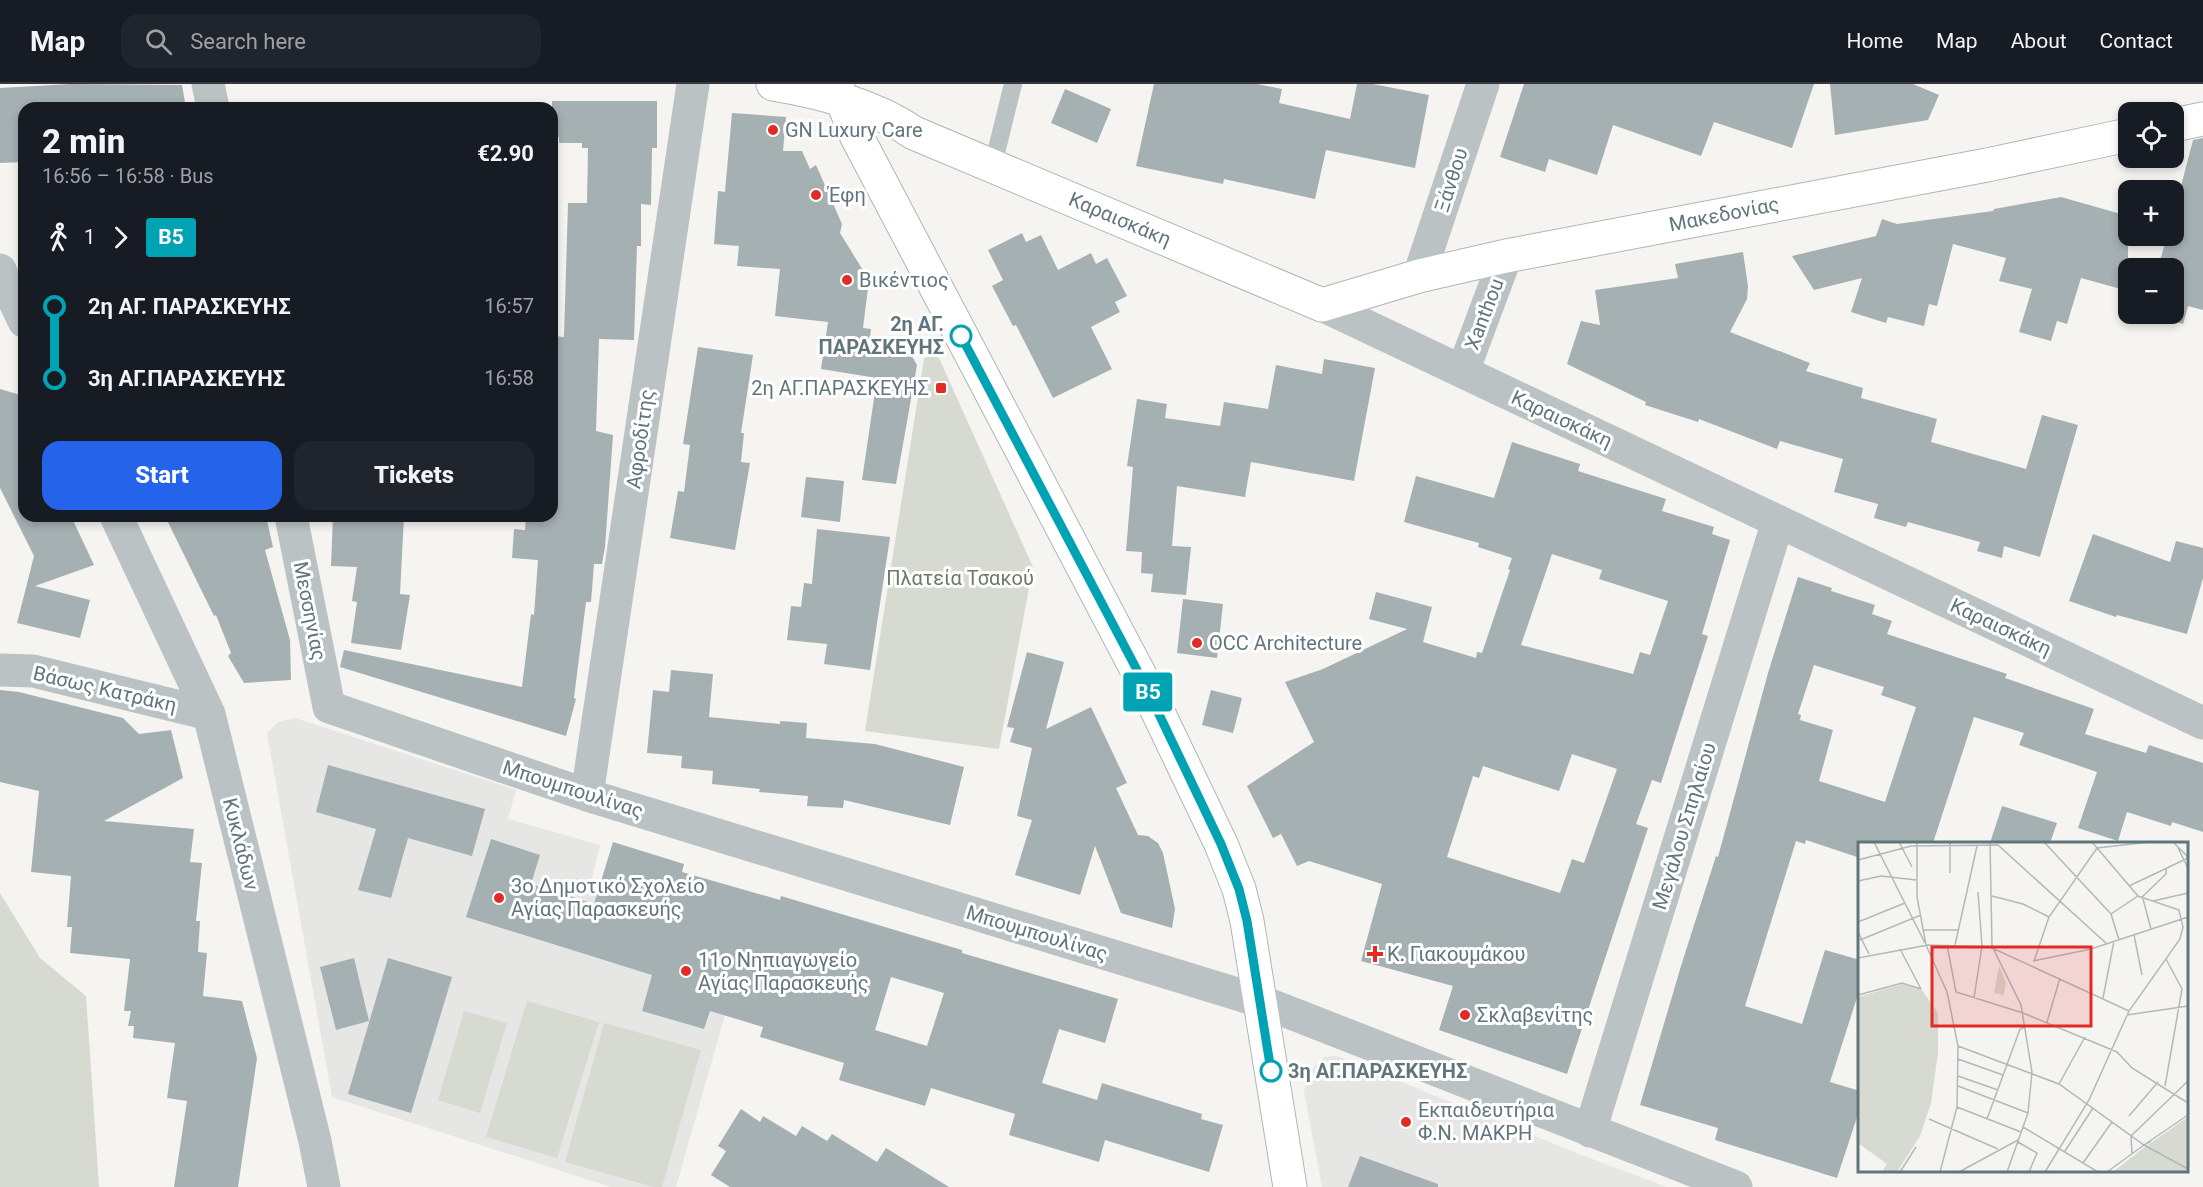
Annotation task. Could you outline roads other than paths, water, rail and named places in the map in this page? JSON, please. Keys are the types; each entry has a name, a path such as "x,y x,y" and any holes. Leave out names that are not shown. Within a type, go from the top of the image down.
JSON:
{"street":[{"path":"208,84 212,102"},
{"name":"Αφροδίτης","path":"587,795 693,84"},
{"name":"Καραισκάκη","path":"773,84 839,92 895,120 914,133 1322,305 2203,723"},
{"name":"Ξάνθου","path":"1419,276 1483,84"},
{"path":"839,92 856,135 1146,687 1221,844 1239,889 1247,921 1290,1187"},
{"path":"2184,123 2203,119"},
{"name":"Καραισκάκη","path":"856,135 894,136 914,133"},
{"name":"Μακεδονίας","path":"1322,305 1419,276 1506,256 1987,165 2118,137"},
{"name":"Xanthou","path":"1462,371 1506,256"},
{"path":"0,270 18,308"},
{"name":"Μεγάλου Σπηλαίου","path":"1590,1131 1778,521"},
{"name":"Κυκλάδων","path":"119,522 209,714 315,1142 324,1187"},
{"name":"Μεσσηνίας","path":"292,522 329,707"},
{"name":"Βάσως Κατράκη","path":"0,670 33,671 209,714"},
{"name":"Μπουμπουλίνας","path":"329,707 587,795 1260,1001 1736,1187"}],"lane":[{"path":"993,165 1013,84"}],"place":[{"name":"GN Luxury Care","path":"773,130"},
{"name":"Έφη","path":"816,195"},
{"name":"Βικέντιος","path":"847,280"},
{"name":"2η ΑΓ. ΠΑΡΑΣΚΕΥΗΣ","path":"961,336"},
{"name":"2η ΑΓ.ΠΑΡΑΣΚΕΥΗΣ","path":"941,388"},
{"name":"OCC Architecture","path":"1197,643"},
{"name":"3ο Δημοτικό Σχολείο Αγίας Παρασκευής","path":"499,898"},
{"name":"Κ. Γιακουμάκου","path":"1375,954"},
{"name":"11ο Νηπιαγωγείο Αγίας Παρασκευής","path":"686,971"},
{"name":"Σκλαβενίτης","path":"1465,1015"},
{"name":"3η ΑΓ.ΠΑΡΑΣΚΕΥΗΣ","path":"1271,1071"},
{"name":"Εκπαιδευτήρια Φ.Ν. ΜΑΚΡΗ","path":"1406,1122"}],"park label":[{"name":"Πλατεία Τσακού","path":"960,578"}]}
